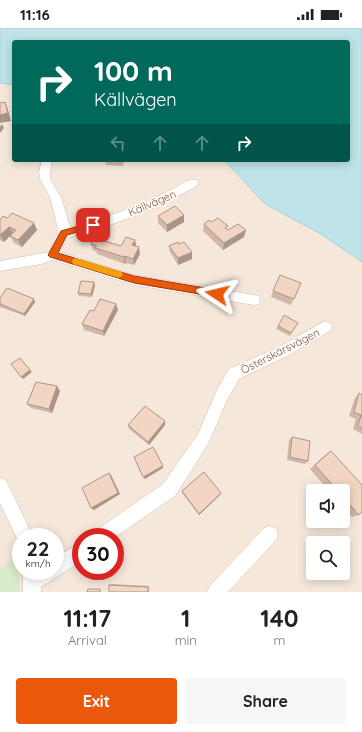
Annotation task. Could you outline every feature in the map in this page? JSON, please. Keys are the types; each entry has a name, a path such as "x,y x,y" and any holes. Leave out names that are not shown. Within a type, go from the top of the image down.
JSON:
{"street":[{"path":"47,162 44,173 45,179 55,197 64,227 64,233 53,255"},
{"name":"Källvägen","path":"64,233 78,230 148,206 193,183"},
{"path":"0,266 41,259 53,255 134,280 254,300"},
{"name":"Österskärsvägen","path":"114,528 169,490 203,439 222,395 234,374 282,352 325,327"},
{"path":"0,486 21,528"},
{"path":"216,592 270,534"}],"shaded area":[{"path":"0,83 12,85 12,162 226,162 265,204 321,234 362,262 362,592 0,592"}],"green space":[{"path":"12,559 12,580 19,580 19,592 0,592 0,570"}],"water":[{"path":"0,28 362,28 362,262 321,234 265,204 226,162 350,162 350,40 12,40 12,85 0,83"}],"building":[{"path":"5,102 8,113 0,115 0,103"},
{"path":"175,206 184,215 167,225 158,216"},
{"path":"12,213 34,223 18,240 10,236 16,230 9,227 0,235 0,220 3,216 7,218"},
{"path":"218,218 228,226 225,228 228,230 238,224 246,230 224,243 204,224 209,220 211,222"},
{"path":"96,235 103,237 101,240 121,246 126,237 135,240 132,245 139,247 133,259 124,257 95,248 97,246 91,244"},
{"path":"178,242 179,244 184,242 192,252 178,258 169,246"},
{"path":"280,275 301,283 294,299 273,291"},
{"path":"81,281 94,282 91,294 78,293"},
{"path":"7,288 34,299 24,314 0,304 0,298"},
{"path":"100,299 116,304 103,331 82,324 90,310 94,311"},
{"path":"284,315 298,323 291,333 278,326"},
{"path":"20,358 30,370 21,377 11,364"},
{"path":"36,382 57,386 49,409 27,404"},
{"path":"359,393 362,395 362,428 358,426 361,415 354,412"},
{"path":"145,406 165,421 148,442 128,425"},
{"path":"292,437 310,441 308,461 290,457"},
{"path":"153,447 163,466 143,477 134,457"},
{"path":"331,451 362,485 362,512 359,515 350,505 350,484 332,484 315,465"},
{"path":"204,472 221,493 199,514 182,491"},
{"path":"109,473 118,493 91,508 82,488"},
{"path":"109,585 148,587 148,592 109,592"},
{"path":"88,589 100,589 100,592 87,592"}],"slow traffic":[{"path":"76,262 119,275"}],"route":[{"path":"93,225 64,233 53,255 134,280 217,294"}]}
